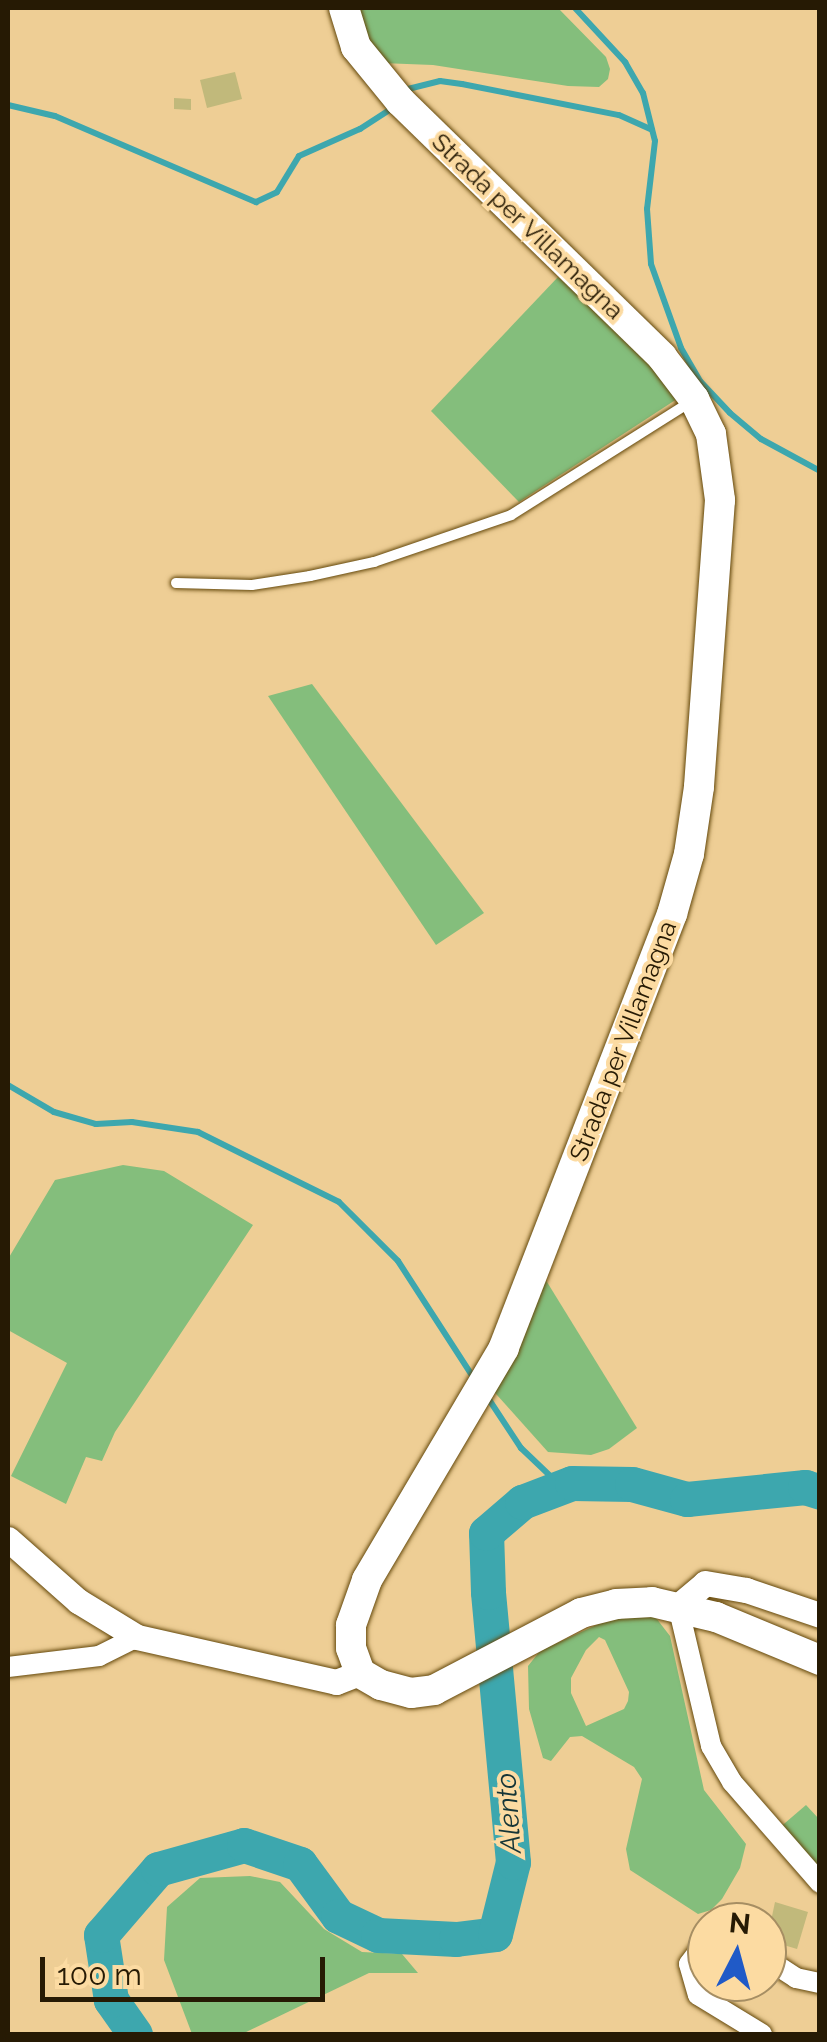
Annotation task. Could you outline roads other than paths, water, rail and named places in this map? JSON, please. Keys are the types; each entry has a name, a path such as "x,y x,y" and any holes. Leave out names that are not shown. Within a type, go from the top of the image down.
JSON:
{"main road":[{"name":"Strada per Villamagna","path":"344,8 356,46 400,101 662,356 694,400 710,434 717,464 720,537 699,787 689,854 672,914 504,1348 357,1603 351,1648 360,1672"},
{"path":"360,1672 411,1693 459,1680 581,1613 616,1604 678,1606 820,1660"}],"street":[{"path":"8,1539 78,1601 137,1638 336,1682 360,1672"},
{"path":"820,1615 746,1590 705,1583 678,1606 711,1746 732,1782 820,1884"},
{"path":"8,1667 99,1656 137,1638"},
{"path":"787,1972 820,1984"},
{"path":"709,2002 762,2034"}],"lane":[{"path":"176,582 252,586 310,576 374,562 511,515 694,400"}],"waterway":[{"path":"575,8 625,62 643,93 655,141 647,209 651,264 681,348 701,382 730,413 761,439 820,471"},
{"path":"408,89 440,81 462,84 619,115 652,130"},
{"path":"8,105 55,116 256,202 277,192 299,156 360,129 389,110"},
{"path":"8,1085 54,1112 96,1124 132,1122 198,1132 339,1202 398,1261 471,1374"},
{"path":"488,1398 521,1448 562,1487"},
{"name":"Alento","path":"135,2034 111,2000 101,1935 158,1869 244,1845 300,1864 338,1916 378,1935 456,1939 495,1934 513,1862 486,1533 522,1502 572,1483 632,1484 687,1499 805,1487 820,1492"}]}
